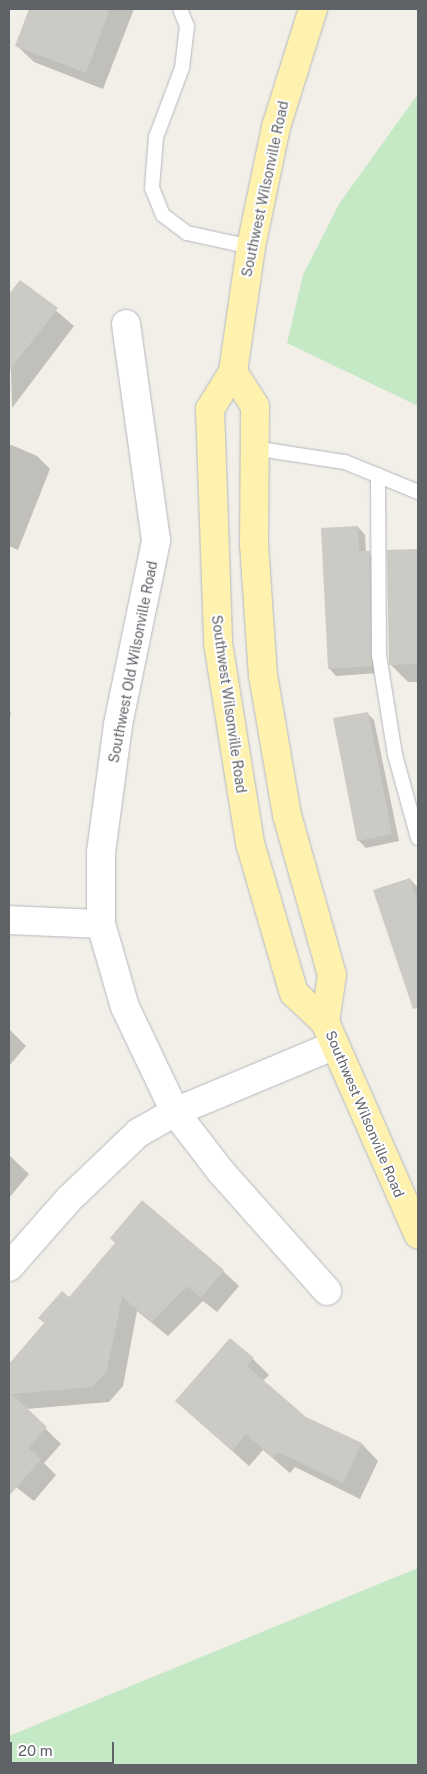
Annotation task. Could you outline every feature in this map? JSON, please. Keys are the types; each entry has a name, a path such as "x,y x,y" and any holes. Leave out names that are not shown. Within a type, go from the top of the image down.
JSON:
{"main road":[{"name":"Southwest Wilsonville Road","path":"313,9 276,127 251,247 233,372 210,409 218,642 230,736 250,843 294,993 330,1034 418,1234"},
{"name":"Southwest Wilsonville Road","path":"233,372 255,406 254,544 263,675 287,815 332,976 330,1034"}],"street":[{"name":"Southwest Old Wilsonville Road","path":"126,324 156,541 118,725 101,853 100,924 125,1007 175,1112 222,1173 327,1291"},
{"path":"9,920 100,924"},
{"path":"9,1267 69,1199 138,1133 175,1112 330,1034"}],"lane":[{"path":"180,9 186,26 182,68 156,137 152,188 163,215 187,233 251,247"},
{"path":"254,448 306,453 378,475 418,492"},
{"path":"378,475 379,655 395,755 418,838"}],"green space":[{"path":"418,94 418,406 287,343 303,275 339,204"},
{"path":"418,1568 418,1765 9,1765 9,1736"}],"building":[{"path":"29,9 110,9 86,73 15,46"},
{"path":"20,280 58,308 9,371 9,294"},
{"path":"358,526 359,551 370,551 372,666 328,669 321,528"},
{"path":"418,549 418,664 389,665 387,550"},
{"path":"368,712 392,834 357,841 333,718"},
{"path":"410,878 418,902 418,1008 413,1009 373,890"},
{"path":"142,1200 224,1270 201,1298 187,1286 152,1322 122,1297 107,1370 93,1387 12,1394 47,1427 28,1448 41,1459 9,1496 9,1364 44,1323 38,1318 62,1291 69,1297 115,1243 110,1238"},
{"path":"230,1338 254,1358 247,1366 306,1417 362,1443 343,1483 278,1452 273,1458 246,1434 232,1451 175,1401"}]}
